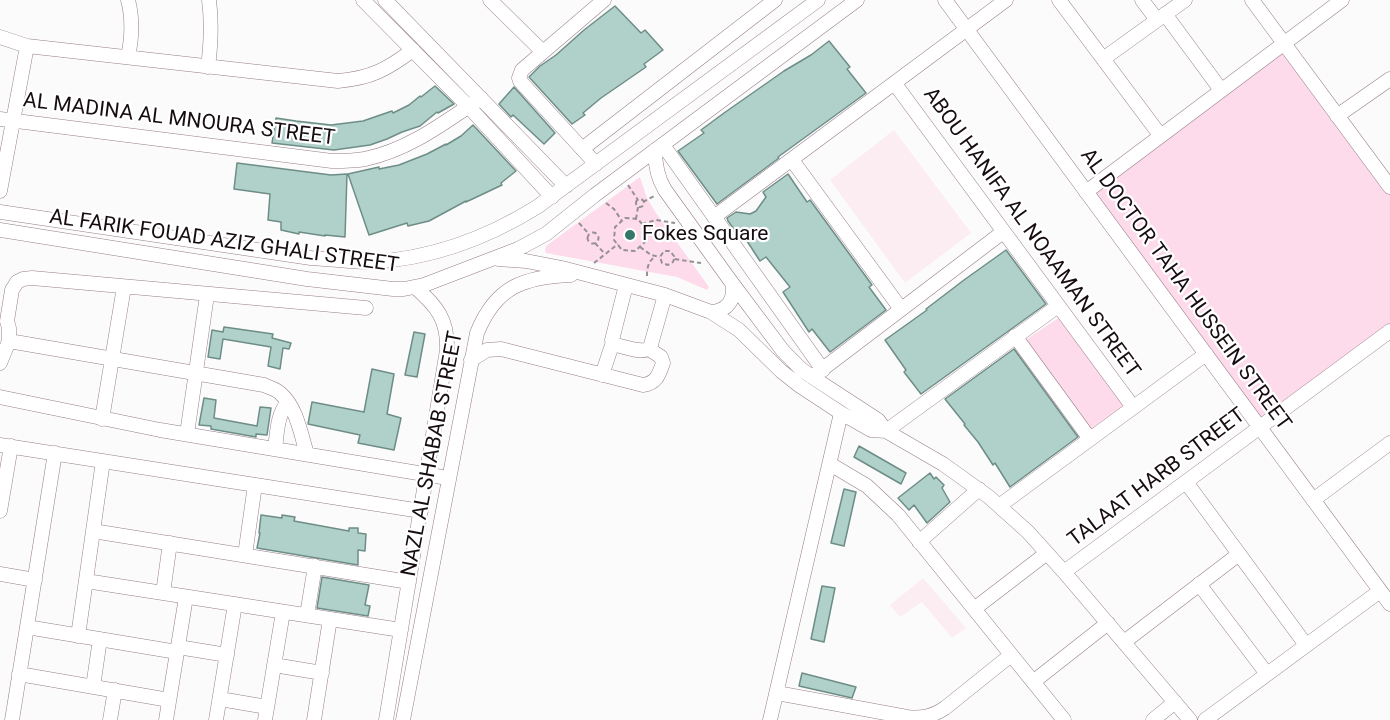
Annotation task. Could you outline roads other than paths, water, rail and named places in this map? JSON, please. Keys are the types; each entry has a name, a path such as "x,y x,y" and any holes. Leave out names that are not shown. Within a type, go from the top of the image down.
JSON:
{"street":[{"path":"128,0 132,22 128,57"},
{"path":"208,0 211,15 211,42 208,67"},
{"path":"363,0 468,106 552,196"},
{"path":"385,0 566,186"},
{"path":"490,0 543,52"},
{"path":"596,164 520,81 519,75 604,0"},
{"path":"582,149 775,0"},
{"name":"AL FARIK FOUAD AZIZ GHALI STREET","path":"0,212 311,258 388,261 447,248 504,226 537,207 645,128 805,5 818,0"},
{"name":"AL FARIK FOUAD AZIZ GHALI STREET","path":"0,230 307,279 393,289 415,287 532,242 857,0"},
{"name":"AL DOCTOR TAHA HUSSEIN STREET","path":"945,0 1390,604"},
{"path":"714,217 1006,0"},
{"path":"1059,0 1161,135"},
{"path":"1142,0 1161,17 1221,90"},
{"path":"1103,59 1185,0"},
{"path":"1252,0 1390,187"},
{"path":"1086,192 1342,0"},
{"path":"0,38 27,46 338,81 358,79 378,73 413,50"},
{"path":"0,191 7,120 27,46"},
{"path":"1337,116 1390,79"},
{"name":"ABOU HANIFA AL NOAAMAN STREET","path":"895,84 1133,407"},
{"name":"AL MADINA AL MNOURA STREET","path":"7,120 332,161 364,159 394,150 422,137 481,98"},
{"path":"631,111 645,128"},
{"path":"659,147 714,217 818,373 874,417 886,431"},
{"path":"659,147 656,167 661,183 783,351 801,369 818,373"},
{"path":"792,160 901,309"},
{"path":"800,386 1003,232"},
{"path":"238,268 247,261 245,248"},
{"path":"307,279 304,267 311,258"},
{"path":"490,259 526,261 553,266 665,295 711,312 740,330 773,364 800,386 871,430 886,431 943,464 999,506 1028,532 1064,572 1190,720"},
{"name":"NAZL AL SHABAB STREET","path":"403,720 471,360 481,322 493,304 518,284 542,277 585,274"},
{"path":"0,363 9,341 7,321 12,290 17,282 23,279 366,308"},
{"path":"711,312 718,312 730,304 734,290 732,283"},
{"path":"602,375 613,342 626,285"},
{"path":"99,418 121,286"},
{"name":"NAZL AL SHABAB STREET","path":"386,720 447,350 446,327 435,306 415,287"},
{"path":"187,434 207,295"},
{"path":"649,350 665,295"},
{"path":"886,431 1058,306"},
{"name":"TALAAT HARB STREET","path":"1064,572 1389,334"},
{"path":"1015,336 1090,439"},
{"path":"9,341 276,390 288,402 307,454"},
{"path":"471,360 487,350 501,349 644,385 652,382 658,376 663,361 661,357 649,350 642,351 613,342"},
{"path":"999,506 1206,354"},
{"path":"0,397 187,434 448,478"},
{"path":"275,449 281,414 288,402"},
{"path":"770,720 841,413"},
{"path":"0,511 5,446"},
{"name":"NAZL AL SHABAB STREET","path":"5,446 421,511"},
{"path":"1313,500 1389,447"},
{"path":"12,720 55,453"},
{"path":"78,636 103,461"},
{"path":"830,464 855,478 878,495 898,515 1064,720"},
{"path":"1186,482 1306,645"},
{"path":"245,555 255,485"},
{"path":"919,542 978,489"},
{"path":"93,531 409,582"},
{"path":"163,593 170,543"},
{"path":"974,609 1047,553"},
{"path":"1124,642 1239,554"},
{"path":"307,615 315,566"},
{"path":"0,574 35,580"},
{"path":"86,581 401,630"},
{"path":"1199,584 1267,674"},
{"path":"1205,720 1380,591"},
{"path":"166,720 186,597"},
{"path":"216,720 235,604"},
{"path":"220,699 266,713 283,612"},
{"path":"314,720 330,619"},
{"path":"1033,682 1107,623"},
{"path":"27,627 78,636 227,655"},
{"path":"93,687 100,639"},
{"path":"777,693 907,717 934,717 1011,655"},
{"path":"274,665 322,673"},
{"path":"19,674 169,700"},
{"path":"110,720 115,690"},
{"path":"1153,720 1175,702"}],"place":[{"name":"Fokes Square","path":"630,235"}]}
